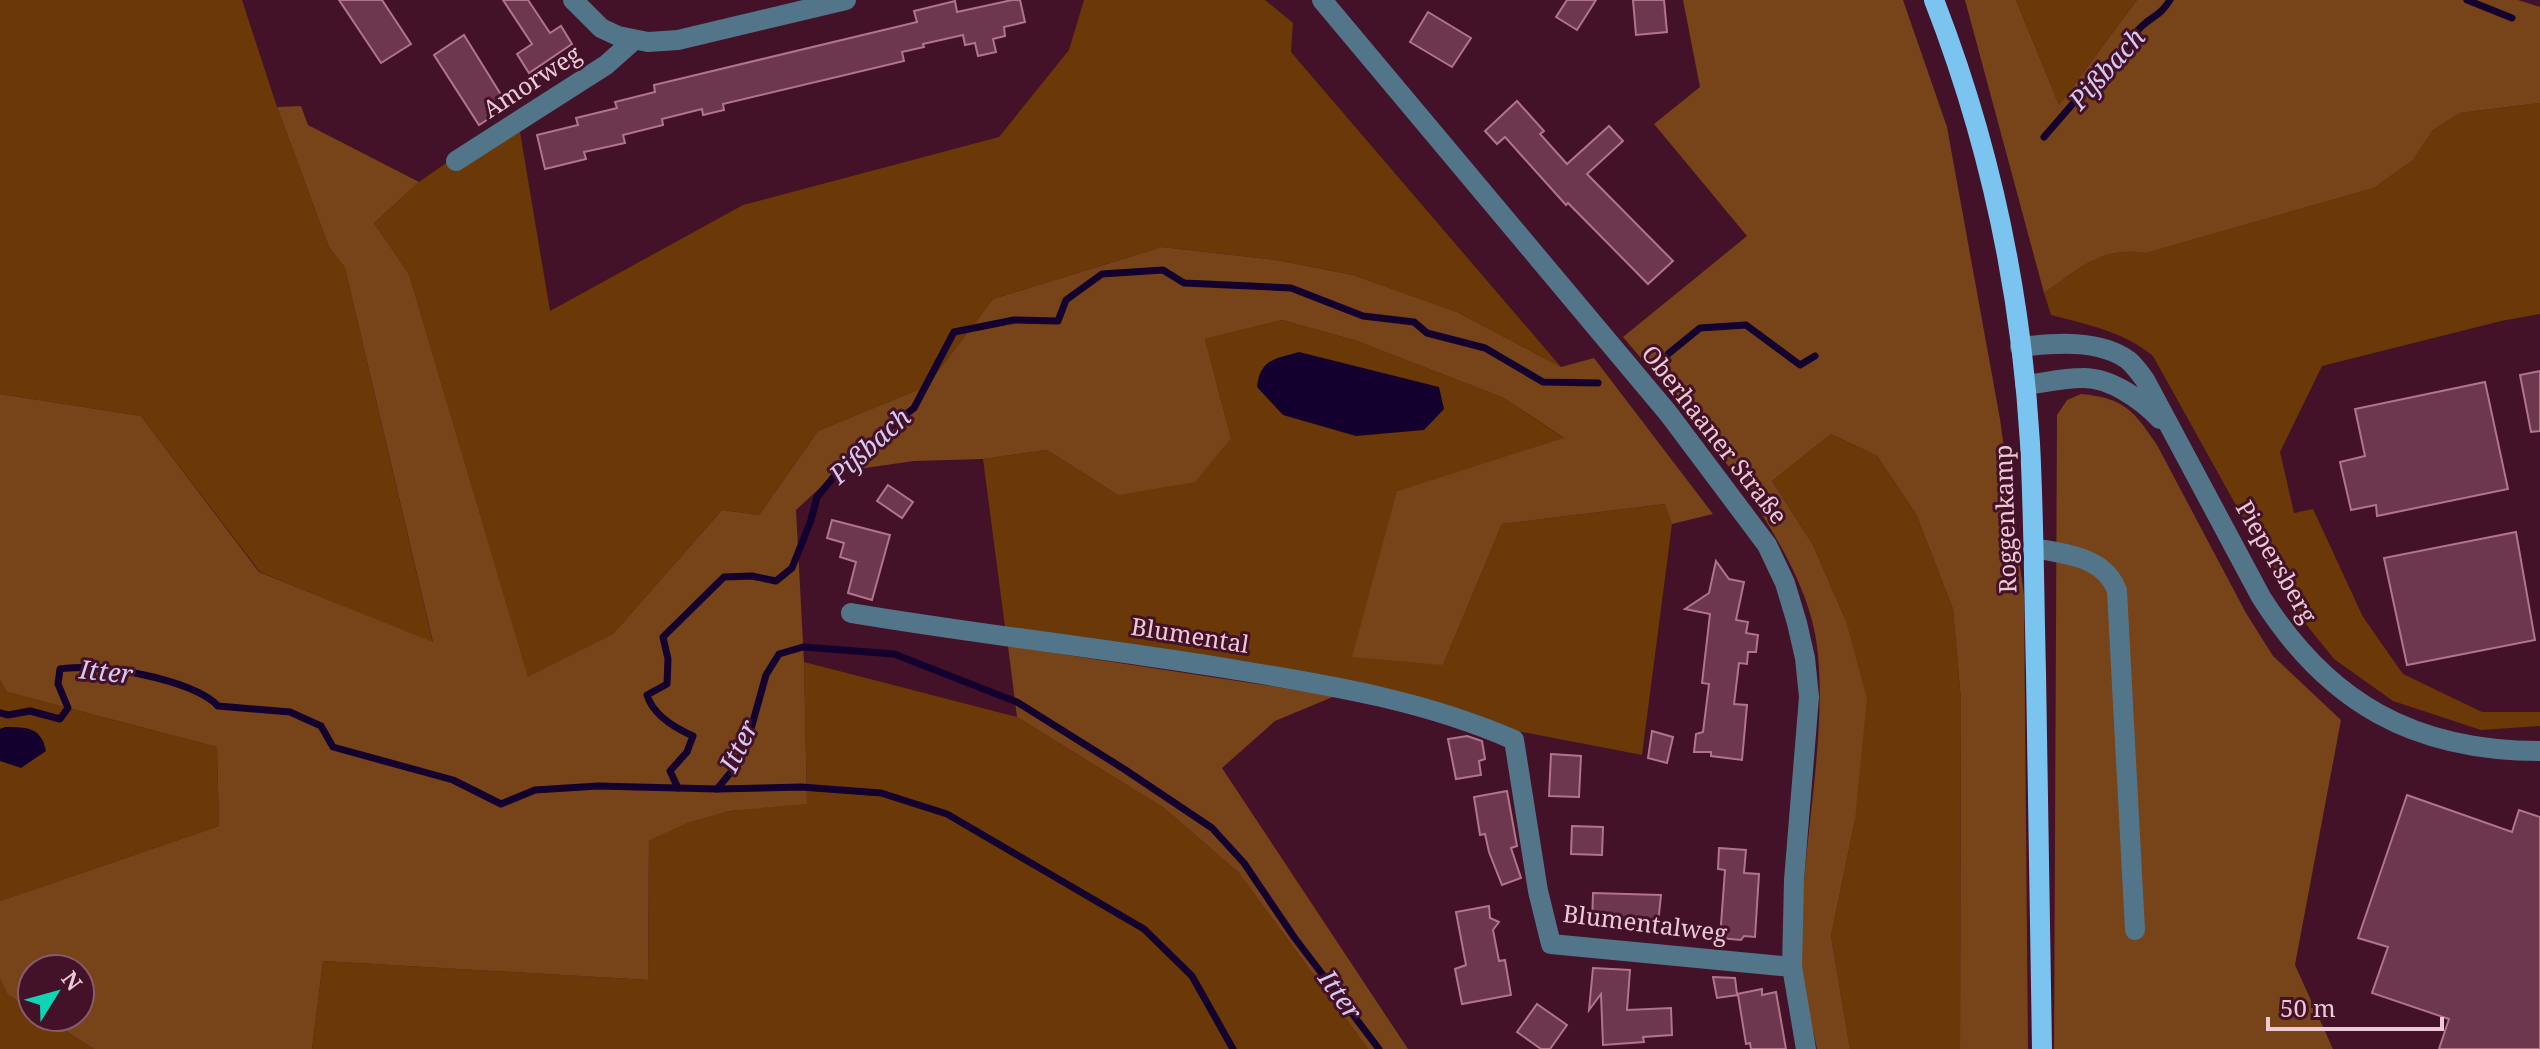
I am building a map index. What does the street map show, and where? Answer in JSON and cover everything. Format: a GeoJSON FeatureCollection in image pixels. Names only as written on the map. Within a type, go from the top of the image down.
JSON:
{"type":"FeatureCollection","features":[{"type":"Feature","properties":{"kind":"main road","name":"Roggenkamp"},"geometry":{"type":"LineString","coordinates":[[1934,0],[1970,104],[1993,190],[2009,266],[2025,385],[2033,548],[2042,1049]]}},
{"type":"Feature","properties":{"kind":"street","name":"Amorweg"},"geometry":{"type":"LineString","coordinates":[[573,0],[601,28],[633,41],[678,40],[846,0]]}},
{"type":"Feature","properties":{"kind":"street","name":"Oberhaaner Straße"},"geometry":{"type":"LineString","coordinates":[[1322,0],[1668,413],[1767,545],[1785,583],[1805,658],[1809,697],[1795,865],[1792,967],[1806,1049]]}},
{"type":"Feature","properties":{"kind":"street","name":"Amorweg"},"geometry":{"type":"LineString","coordinates":[[456,161],[606,65],[633,41]]}},
{"type":"Feature","properties":{"kind":"street","name":"Piepersberg"},"geometry":{"type":"LineString","coordinates":[[2020,347],[2068,345],[2108,350],[2129,361],[2145,380],[2261,597],[2303,656],[2352,698],[2386,719],[2424,734],[2469,746],[2540,751]]}},
{"type":"Feature","properties":{"kind":"street","name":"Piepersberg"},"geometry":{"type":"LineString","coordinates":[[2025,385],[2085,377],[2110,384],[2147,406],[2173,431]]}},
{"type":"Feature","properties":{"kind":"street"},"geometry":{"type":"LineString","coordinates":[[2033,548],[2093,562],[2106,572],[2117,591],[2135,930]]}},
{"type":"Feature","properties":{"kind":"street","name":"Blumental"},"geometry":{"type":"LineString","coordinates":[[851,613],[1157,656],[1373,695],[1450,714],[1514,740]]}},
{"type":"Feature","properties":{"kind":"street","name":"Blumentalweg"},"geometry":{"type":"LineString","coordinates":[[1514,740],[1538,891],[1551,944],[1792,967]]}},
{"type":"Feature","properties":{"kind":"shaded area"},"geometry":{"type":"Polygon","coordinates":[[[0,0],[242,0],[277,107],[329,247],[345,268],[433,643],[260,572],[141,416],[0,394],[0,0]]]}},
{"type":"Feature","properties":{"kind":"shaded area"},"geometry":{"type":"Polygon","coordinates":[[[1084,0],[1265,0],[1293,23],[1291,52],[1561,367],[1457,312],[1353,275],[1276,260],[1162,247],[993,299],[927,386],[818,431],[759,515],[722,510],[613,634],[528,678],[409,274],[374,223],[419,182],[512,117],[520,132],[550,311],[743,205],[999,137],[1069,50],[1084,0]]]}},
{"type":"Feature","properties":{"kind":"shaded area"},"geometry":{"type":"Polygon","coordinates":[[[1683,0],[1903,0],[1947,127],[2000,419],[2024,595],[2028,1049],[1960,1049],[1961,701],[1953,609],[1916,514],[1877,456],[1831,434],[1772,481],[1813,545],[1846,621],[1867,699],[1855,820],[1831,936],[1850,1049],[1817,1049],[1802,982],[1800,950],[1820,703],[1817,646],[1808,607],[1791,566],[1740,482],[1623,337],[1747,236],[1654,124],[1700,87],[1683,0]]]}},
{"type":"Feature","properties":{"kind":"shaded area"},"geometry":{"type":"Polygon","coordinates":[[[1965,0],[2016,0],[2059,105],[2137,0],[2518,0],[2540,7],[2540,103],[2460,113],[2433,130],[2413,160],[2374,188],[2146,253],[2103,256],[2044,293],[1965,0]]]}},
{"type":"Feature","properties":{"kind":"shaded area"},"geometry":{"type":"Polygon","coordinates":[[[2016,0],[2137,0],[2059,105],[2016,0]]]}},
{"type":"Feature","properties":{"kind":"shaded area"},"geometry":{"type":"Polygon","coordinates":[[[2540,103],[2540,314],[2322,366],[2280,452],[2294,513],[2313,509],[2363,617],[2403,674],[2482,712],[2540,712],[2540,726],[2481,730],[2393,701],[2334,659],[2293,608],[2153,356],[2130,340],[2051,315],[2044,293],[2103,256],[2146,253],[2374,188],[2413,160],[2433,130],[2460,113],[2540,103]]]}},
{"type":"Feature","properties":{"kind":"shaded area"},"geometry":{"type":"Polygon","coordinates":[[[301,106],[308,125],[419,182],[374,223],[409,274],[528,677],[613,634],[722,510],[759,515],[818,431],[927,386],[993,299],[1162,247],[1276,260],[1353,275],[1457,312],[1561,367],[1594,358],[1713,514],[1672,524],[1665,504],[1502,524],[1443,665],[1352,657],[1397,491],[1564,438],[1504,398],[1357,341],[1282,320],[1205,339],[1231,438],[1195,482],[1118,495],[1047,450],[983,459],[914,461],[837,472],[796,510],[807,804],[730,811],[687,823],[649,841],[648,980],[323,961],[312,1049],[94,1049],[69,1033],[96,1033],[96,953],[16,953],[16,1000],[7,994],[0,979],[0,901],[219,826],[217,747],[7,692],[0,680],[0,394],[141,416],[259,572],[433,642],[345,268],[329,247],[277,107],[301,106]]]}},
{"type":"Feature","properties":{"kind":"shaded area"},"geometry":{"type":"Polygon","coordinates":[[[1282,320],[1357,341],[1504,398],[1565,439],[1397,491],[1443,665],[1502,524],[1666,504],[1672,524],[1642,755],[1507,729],[1473,713],[1326,677],[1005,627],[983,459],[1047,450],[1118,495],[1231,438],[1205,339],[1282,320]]]}},
{"type":"Feature","properties":{"kind":"shaded area"},"geometry":{"type":"Polygon","coordinates":[[[1299,352],[1439,387],[1444,409],[1424,430],[1356,436],[1283,415],[1257,387],[1259,378],[1265,365],[1299,352]]]}},
{"type":"Feature","properties":{"kind":"shaded area"},"geometry":{"type":"Polygon","coordinates":[[[2081,394],[2118,403],[2142,423],[2157,445],[2246,613],[2273,656],[2341,720],[2295,965],[2333,1049],[2054,1049],[2057,415],[2067,400],[2081,394]]]}},
{"type":"Feature","properties":{"kind":"shaded area"},"geometry":{"type":"Polygon","coordinates":[[[1831,434],[1877,456],[1916,514],[1953,609],[1961,701],[1960,1049],[1850,1049],[1831,936],[1855,820],[1846,621],[1813,545],[1772,481],[1831,434]]]}},
{"type":"Feature","properties":{"kind":"shaded area"},"geometry":{"type":"Polygon","coordinates":[[[1008,646],[1335,696],[1275,721],[1222,768],[1408,1049],[1368,1049],[1238,872],[1164,808],[1017,717],[1008,646]]]}},
{"type":"Feature","properties":{"kind":"shaded area"},"geometry":{"type":"Polygon","coordinates":[[[804,662],[1017,717],[1164,808],[1238,872],[1368,1049],[312,1049],[323,961],[648,980],[649,841],[686,823],[730,811],[807,803],[804,662]]]}},
{"type":"Feature","properties":{"kind":"shaded area"},"geometry":{"type":"Polygon","coordinates":[[[0,680],[7,692],[217,747],[219,826],[0,901],[0,680]]]}},
{"type":"Feature","properties":{"kind":"shaded area"},"geometry":{"type":"Polygon","coordinates":[[[0,729],[32,730],[41,737],[46,751],[21,768],[0,761],[0,729]]]}},
{"type":"Feature","properties":{"kind":"shaded area"},"geometry":{"type":"Polygon","coordinates":[[[0,979],[7,994],[16,1000],[16,1033],[69,1033],[94,1049],[0,1049],[0,979]]]}},
{"type":"Feature","properties":{"kind":"building"},"geometry":{"type":"Polygon","coordinates":[[[339,0],[382,0],[411,44],[381,63],[339,0]]]}},
{"type":"Feature","properties":{"kind":"building"},"geometry":{"type":"Polygon","coordinates":[[[503,0],[528,0],[550,33],[561,26],[572,44],[529,73],[517,54],[532,44],[503,0]]]}},
{"type":"Feature","properties":{"kind":"building"},"geometry":{"type":"Polygon","coordinates":[[[1020,0],[1025,22],[1004,27],[1005,36],[993,39],[996,52],[978,56],[975,43],[965,45],[963,35],[923,44],[924,47],[902,52],[904,61],[723,104],[724,110],[703,115],[702,109],[662,119],[663,125],[623,135],[625,143],[584,152],[586,159],[545,169],[537,135],[578,125],[576,118],[617,108],[615,102],[655,92],[654,85],[917,22],[914,11],[955,1],[957,12],[1020,0]]]}},
{"type":"Feature","properties":{"kind":"building"},"geometry":{"type":"Polygon","coordinates":[[[1567,0],[1596,0],[1577,30],[1556,17],[1567,0]]]}},
{"type":"Feature","properties":{"kind":"building"},"geometry":{"type":"Polygon","coordinates":[[[1633,0],[1664,0],[1667,32],[1636,35],[1633,0]]]}},
{"type":"Feature","properties":{"kind":"building"},"geometry":{"type":"Polygon","coordinates":[[[1428,12],[1471,38],[1452,67],[1410,42],[1428,12]]]}},
{"type":"Feature","properties":{"kind":"building"},"geometry":{"type":"Polygon","coordinates":[[[464,35],[508,106],[479,125],[434,55],[464,35]]]}},
{"type":"Feature","properties":{"kind":"building"},"geometry":{"type":"Polygon","coordinates":[[[1517,101],[1544,131],[1540,134],[1567,164],[1609,126],[1623,141],[1587,174],[1673,261],[1648,284],[1568,203],[1566,205],[1505,137],[1497,144],[1485,131],[1517,101]]]}},
{"type":"Feature","properties":{"kind":"building"},"geometry":{"type":"Polygon","coordinates":[[[2540,371],[2540,431],[2531,432],[2520,375],[2540,371]]]}},
{"type":"Feature","properties":{"kind":"building"},"geometry":{"type":"Polygon","coordinates":[[[2485,382],[2508,489],[2377,516],[2376,505],[2351,510],[2340,462],[2365,456],[2355,409],[2485,382]]]}},
{"type":"Feature","properties":{"kind":"building"},"geometry":{"type":"Polygon","coordinates":[[[888,485],[913,502],[902,518],[877,501],[888,485]]]}},
{"type":"Feature","properties":{"kind":"building"},"geometry":{"type":"Polygon","coordinates":[[[832,520],[890,535],[872,600],[848,593],[856,562],[840,557],[844,543],[827,538],[832,520]]]}},
{"type":"Feature","properties":{"kind":"building"},"geometry":{"type":"Polygon","coordinates":[[[2516,532],[2535,640],[2407,665],[2384,558],[2516,532]]]}},
{"type":"Feature","properties":{"kind":"building"},"geometry":{"type":"Polygon","coordinates":[[[1716,561],[1729,579],[1744,582],[1736,620],[1748,622],[1746,633],[1758,635],[1756,652],[1748,652],[1747,664],[1739,663],[1734,704],[1747,705],[1742,760],[1711,756],[1711,752],[1694,752],[1696,734],[1703,732],[1709,684],[1702,683],[1710,614],[1685,609],[1709,593],[1716,561]]]}},
{"type":"Feature","properties":{"kind":"building"},"geometry":{"type":"Polygon","coordinates":[[[1652,731],[1673,737],[1667,763],[1648,758],[1652,731]]]}},
{"type":"Feature","properties":{"kind":"building"},"geometry":{"type":"Polygon","coordinates":[[[1467,736],[1482,741],[1485,759],[1479,761],[1481,775],[1456,779],[1448,739],[1467,736]]]}},
{"type":"Feature","properties":{"kind":"building"},"geometry":{"type":"Polygon","coordinates":[[[1551,754],[1581,756],[1579,797],[1549,796],[1551,754]]]}},
{"type":"Feature","properties":{"kind":"building"},"geometry":{"type":"Polygon","coordinates":[[[1507,791],[1517,846],[1511,848],[1521,878],[1502,885],[1485,834],[1480,835],[1474,797],[1507,791]]]}},
{"type":"Feature","properties":{"kind":"building"},"geometry":{"type":"Polygon","coordinates":[[[2407,795],[2512,832],[2519,810],[2540,817],[2540,1049],[2439,1049],[2449,1019],[2372,993],[2388,947],[2358,938],[2407,795]]]}},
{"type":"Feature","properties":{"kind":"building"},"geometry":{"type":"Polygon","coordinates":[[[1572,826],[1603,827],[1602,855],[1571,854],[1572,826]]]}},
{"type":"Feature","properties":{"kind":"building"},"geometry":{"type":"Polygon","coordinates":[[[1719,848],[1746,850],[1744,873],[1759,874],[1755,937],[1744,936],[1741,940],[1720,938],[1725,870],[1718,869],[1719,848]]]}},
{"type":"Feature","properties":{"kind":"building"},"geometry":{"type":"Polygon","coordinates":[[[1593,893],[1661,895],[1658,924],[1592,923],[1593,893]]]}},
{"type":"Feature","properties":{"kind":"building"},"geometry":{"type":"Polygon","coordinates":[[[1489,906],[1490,918],[1499,922],[1493,930],[1499,961],[1505,960],[1511,995],[1462,1004],[1455,969],[1466,965],[1456,912],[1489,906]]]}},
{"type":"Feature","properties":{"kind":"building"},"geometry":{"type":"Polygon","coordinates":[[[1593,968],[1630,970],[1627,1010],[1671,1008],[1672,1035],[1643,1037],[1644,1042],[1603,1045],[1601,994],[1589,1010],[1593,968]]]}},
{"type":"Feature","properties":{"kind":"building"},"geometry":{"type":"Polygon","coordinates":[[[1713,977],[1735,978],[1737,994],[1762,989],[1762,995],[1776,992],[1786,1049],[1751,1049],[1750,1043],[1746,1044],[1738,995],[1717,998],[1713,977]]]}},
{"type":"Feature","properties":{"kind":"building"},"geometry":{"type":"Polygon","coordinates":[[[1537,1004],[1567,1025],[1550,1049],[1541,1049],[1517,1032],[1537,1004]]]}},
{"type":"Feature","properties":{"kind":"waterway","name":"Pißbach"},"geometry":{"type":"LineString","coordinates":[[2044,137],[2108,63],[2125,50],[2137,31],[2170,0]]}},
{"type":"Feature","properties":{"kind":"waterway","name":"Pißbach"},"geometry":{"type":"LineString","coordinates":[[2467,0],[2512,18]]}},
{"type":"Feature","properties":{"kind":"waterway","name":"Pißbach"},"geometry":{"type":"LineString","coordinates":[[678,788],[670,771],[687,752],[693,736],[659,715],[647,695],[667,684],[668,659],[663,637],[724,577],[752,576],[776,581],[792,568],[817,497],[846,462],[914,408],[954,332],[1014,320],[1058,321],[1066,300],[1102,274],[1163,270],[1184,283],[1291,288],[1363,316],[1414,322],[1427,333],[1485,348],[1543,382],[1598,383]]}},
{"type":"Feature","properties":{"kind":"waterway","name":"Pißbach"},"geometry":{"type":"LineString","coordinates":[[1668,354],[1700,328],[1746,325],[1800,365],[1815,356]]}},
{"type":"Feature","properties":{"kind":"waterway","name":"Itter"},"geometry":{"type":"LineString","coordinates":[[0,713],[8,715],[30,711],[60,719],[68,708],[58,684],[60,669],[96,668],[143,675],[188,688],[206,696],[218,706],[290,712],[321,726],[333,747],[453,780],[501,804],[535,790],[598,786],[717,789],[736,766],[747,743],[766,675],[779,654],[803,647],[894,654],[1017,702],[1212,828],[1244,863],[1294,937],[1379,1049]]}},
{"type":"Feature","properties":{"kind":"waterway"},"geometry":{"type":"LineString","coordinates":[[717,789],[801,787],[881,793],[947,814],[1144,929],[1192,976],[1233,1049]]}}]}
